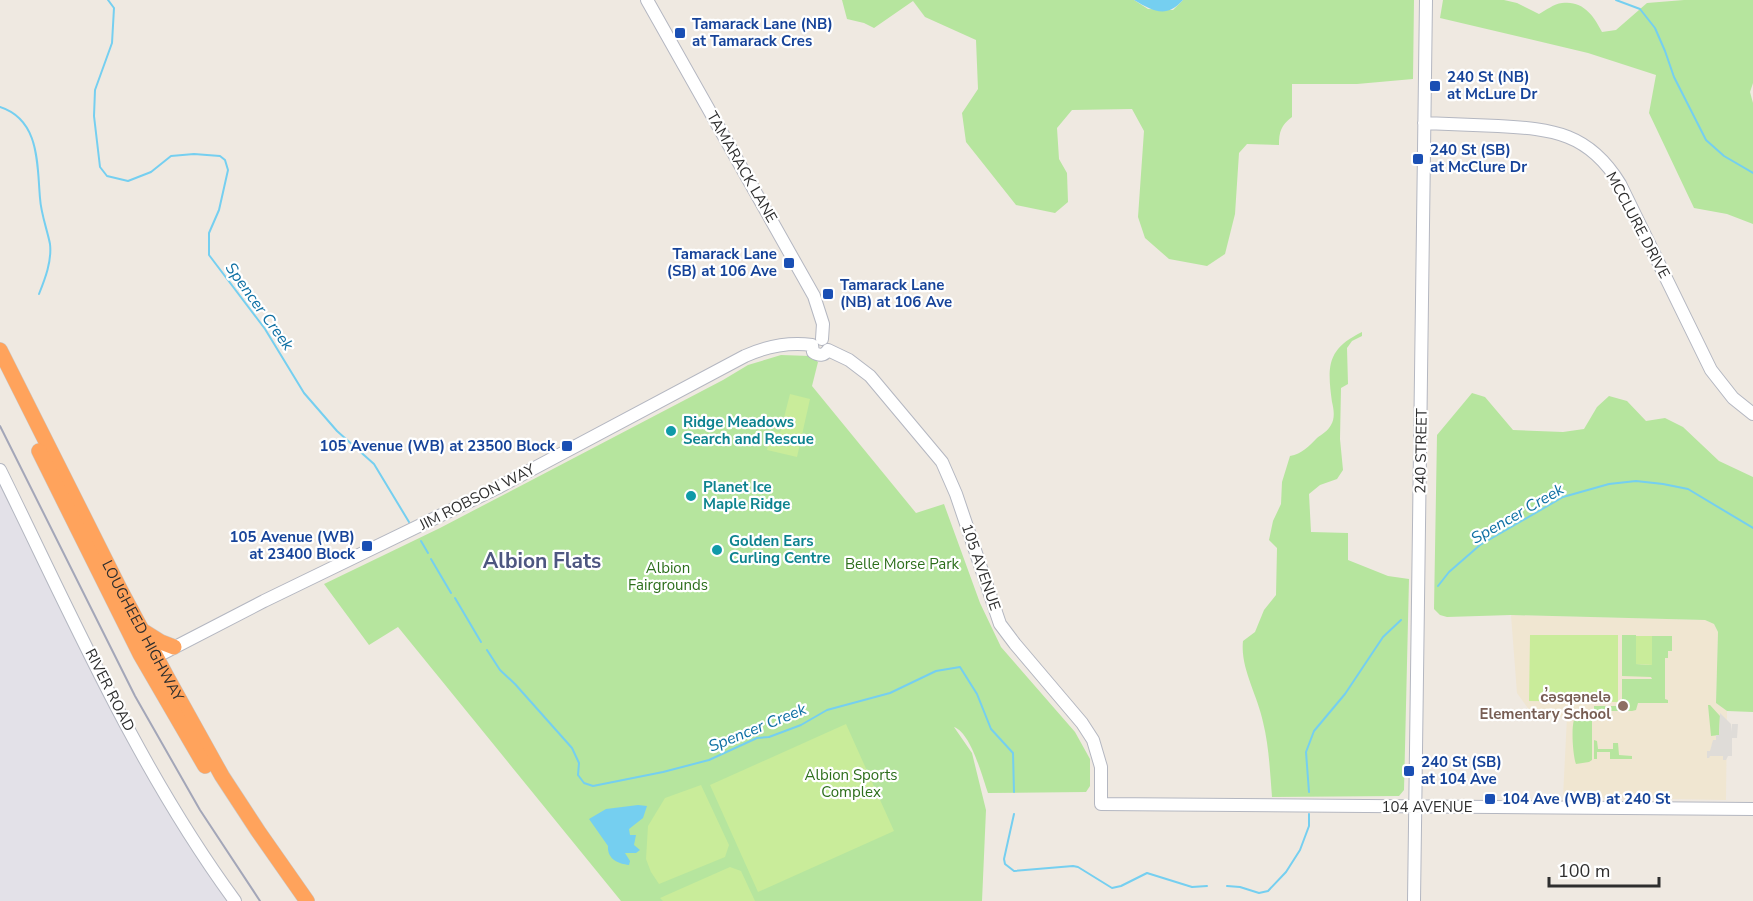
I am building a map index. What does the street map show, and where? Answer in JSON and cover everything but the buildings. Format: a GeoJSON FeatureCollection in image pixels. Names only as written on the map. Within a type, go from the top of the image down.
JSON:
{"type":"FeatureCollection","features":[{"type":"Feature","properties":{"kind":"highway","name":"LOUGHEED HIGHWAY"},"geometry":{"type":"LineString","coordinates":[[0,350],[142,628],[150,660],[222,776],[307,901]]}},
{"type":"Feature","properties":{"kind":"highway","name":"LOUGHEED HIGHWAY"},"geometry":{"type":"LineString","coordinates":[[0,371],[150,660],[232,809],[295,901]]}},
{"type":"Feature","properties":{"kind":"highway"},"geometry":{"type":"LineString","coordinates":[[142,628],[153,638],[174,647]]}},
{"type":"Feature","properties":{"kind":"street","name":"TAMARACK LANE"},"geometry":{"type":"LineString","coordinates":[[647,0],[814,296],[822,321],[821,345]]}},
{"type":"Feature","properties":{"kind":"street","name":"240 STREET"},"geometry":{"type":"LineString","coordinates":[[1414,901],[1426,0]]}},
{"type":"Feature","properties":{"kind":"street","name":"MCCLURE DRIVE"},"geometry":{"type":"LineString","coordinates":[[1424,123],[1544,129],[1572,139],[1596,155],[1620,184],[1711,370],[1733,398],[1753,414]]}},
{"type":"Feature","properties":{"kind":"street","name":"JIM ROBSON WAY"},"geometry":{"type":"LineString","coordinates":[[150,660],[264,601],[497,489],[750,354],[777,345],[821,345]]}},
{"type":"Feature","properties":{"kind":"street","name":"105 AVENUE"},"geometry":{"type":"LineString","coordinates":[[821,345],[849,360],[870,376],[942,462],[956,494],[1000,624],[1082,723],[1093,740],[1101,767],[1101,804]]}},
{"type":"Feature","properties":{"kind":"street","name":"RIVER ROAD"},"geometry":{"type":"LineString","coordinates":[[0,470],[125,723],[177,814],[235,901]]}},
{"type":"Feature","properties":{"kind":"street","name":"104 AVENUE"},"geometry":{"type":"LineString","coordinates":[[1101,804],[1753,809]]}},
{"type":"Feature","properties":{"kind":"shaded area"},"geometry":{"type":"Polygon","coordinates":[[[0,471],[125,723],[235,901],[0,901],[0,471]]]}},
{"type":"Feature","properties":{"kind":"shaded area","name":"c̓əsqənelə Elementary School"},"geometry":{"type":"Polygon","coordinates":[[[1511,615],[1705,620],[1714,624],[1718,632],[1716,703],[1727,711],[1726,800],[1563,797],[1567,717],[1533,715],[1517,693],[1511,615]]]}},
{"type":"Feature","properties":{"kind":"shaded area"},"geometry":{"type":"Polygon","coordinates":[[[1720,713],[1731,724],[1731,732],[1732,724],[1738,724],[1737,738],[1732,738],[1732,756],[1728,756],[1726,760],[1723,760],[1723,756],[1707,758],[1707,751],[1710,751],[1716,735],[1719,735],[1720,713]]]}},
{"type":"Feature","properties":{"kind":"green space"},"geometry":{"type":"Polygon","coordinates":[[[842,0],[1134,0],[1148,9],[1173,10],[1183,0],[1414,0],[1413,79],[1357,84],[1292,84],[1292,117],[1281,129],[1279,145],[1247,144],[1239,153],[1235,214],[1225,254],[1207,266],[1169,259],[1145,238],[1138,217],[1144,131],[1132,109],[1072,110],[1057,128],[1059,159],[1067,173],[1068,202],[1055,213],[1016,205],[966,142],[962,113],[978,89],[976,40],[925,17],[913,1],[874,28],[847,19],[842,0]]]}},
{"type":"Feature","properties":{"kind":"green space"},"geometry":{"type":"Polygon","coordinates":[[[1443,0],[1504,0],[1517,3],[1539,14],[1559,4],[1576,4],[1587,10],[1602,32],[1616,30],[1647,3],[1684,0],[1753,0],[1753,83],[1750,92],[1753,103],[1753,224],[1727,214],[1694,208],[1649,113],[1656,75],[1588,53],[1440,18],[1443,0]]]}},
{"type":"Feature","properties":{"kind":"green space"},"geometry":{"type":"Polygon","coordinates":[[[1362,332],[1362,336],[1352,341],[1347,348],[1348,384],[1341,388],[1340,439],[1343,470],[1337,479],[1320,485],[1309,494],[1311,532],[1348,533],[1348,560],[1388,576],[1409,579],[1404,790],[1399,796],[1272,797],[1265,731],[1244,661],[1243,641],[1255,632],[1264,610],[1276,595],[1277,548],[1269,540],[1273,521],[1281,504],[1282,482],[1290,456],[1305,449],[1331,425],[1334,414],[1330,389],[1332,360],[1342,345],[1362,332]]]}},
{"type":"Feature","properties":{"kind":"green space"},"geometry":{"type":"Polygon","coordinates":[[[781,355],[810,356],[818,362],[812,386],[916,513],[944,504],[980,603],[1001,647],[1075,732],[1090,759],[1090,786],[1086,792],[988,793],[971,746],[966,737],[954,727],[972,753],[986,810],[982,901],[621,901],[398,627],[369,645],[324,584],[440,528],[748,365],[781,355]]]}},
{"type":"Feature","properties":{"kind":"green space"},"geometry":{"type":"Polygon","coordinates":[[[1472,393],[1485,397],[1513,430],[1563,432],[1584,429],[1597,407],[1609,396],[1627,401],[1646,421],[1665,418],[1683,427],[1719,461],[1753,477],[1753,712],[1727,711],[1716,703],[1718,632],[1714,624],[1705,620],[1511,615],[1447,617],[1440,615],[1434,609],[1437,435],[1472,393]]]}},
{"type":"Feature","properties":{"kind":"green space"},"geometry":{"type":"Polygon","coordinates":[[[790,394],[810,399],[797,457],[767,450],[771,431],[780,433],[790,394]]]}},
{"type":"Feature","properties":{"kind":"green space"},"geometry":{"type":"Polygon","coordinates":[[[1530,635],[1618,635],[1618,702],[1529,701],[1530,635]]]}},
{"type":"Feature","properties":{"kind":"green space"},"geometry":{"type":"Polygon","coordinates":[[[1622,635],[1636,635],[1636,664],[1651,665],[1652,636],[1672,636],[1672,651],[1668,651],[1668,658],[1665,658],[1665,699],[1668,703],[1638,703],[1636,710],[1632,711],[1594,711],[1594,706],[1622,706],[1622,679],[1652,679],[1651,677],[1622,676],[1622,635]]]}},
{"type":"Feature","properties":{"kind":"green space"},"geometry":{"type":"Polygon","coordinates":[[[1636,636],[1652,636],[1652,665],[1636,664],[1636,636]]]}},
{"type":"Feature","properties":{"kind":"green space"},"geometry":{"type":"Polygon","coordinates":[[[1708,705],[1720,716],[1719,735],[1711,736],[1708,705]]]}},
{"type":"Feature","properties":{"kind":"green space"},"geometry":{"type":"Polygon","coordinates":[[[1582,715],[1592,715],[1592,760],[1576,764],[1573,724],[1575,719],[1582,715]]]}},
{"type":"Feature","properties":{"kind":"green space","name":"Albion Sports Complex"},"geometry":{"type":"Polygon","coordinates":[[[846,724],[894,831],[758,892],[710,785],[846,724]]]}},
{"type":"Feature","properties":{"kind":"green space"},"geometry":{"type":"Polygon","coordinates":[[[1594,740],[1597,741],[1598,749],[1613,749],[1613,743],[1618,743],[1619,755],[1632,756],[1632,759],[1610,759],[1610,752],[1597,752],[1597,759],[1594,759],[1594,740]]]}},
{"type":"Feature","properties":{"kind":"green space"},"geometry":{"type":"Polygon","coordinates":[[[701,785],[729,845],[725,857],[659,884],[646,859],[648,826],[665,798],[701,785]]]}},
{"type":"Feature","properties":{"kind":"green space"},"geometry":{"type":"Polygon","coordinates":[[[730,867],[741,871],[755,901],[663,901],[660,898],[730,867]]]}},
{"type":"Feature","properties":{"kind":"water"},"geometry":{"type":"Polygon","coordinates":[[[1134,0],[1183,0],[1171,10],[1159,11],[1134,0]]]}},
{"type":"Feature","properties":{"kind":"water"},"geometry":{"type":"Polygon","coordinates":[[[647,806],[643,818],[629,829],[630,835],[636,835],[634,845],[640,850],[636,853],[625,853],[630,861],[629,865],[611,857],[608,846],[589,819],[606,809],[647,806]]]}},
{"type":"Feature","properties":{"kind":"waterway","name":"Spencer Creek"},"geometry":{"type":"LineString","coordinates":[[108,0],[114,8],[112,43],[95,90],[94,116],[100,167],[107,176],[128,181],[151,172],[171,156],[194,154],[220,156],[225,160],[228,170],[219,210],[209,233],[209,255],[265,329],[304,393],[337,431],[374,464],[409,522]]}},
{"type":"Feature","properties":{"kind":"waterway"},"geometry":{"type":"LineString","coordinates":[[1616,0],[1640,9],[1655,28],[1674,77],[1706,140],[1724,156],[1753,173]]}},
{"type":"Feature","properties":{"kind":"waterway"},"geometry":{"type":"LineString","coordinates":[[0,107],[13,113],[23,122],[34,145],[37,158],[41,204],[50,244],[48,270],[39,294]]}},
{"type":"Feature","properties":{"kind":"waterway","name":"Spencer Creek"},"geometry":{"type":"LineString","coordinates":[[1438,586],[1449,572],[1480,545],[1563,497],[1609,484],[1636,481],[1688,489],[1753,528]]}},
{"type":"Feature","properties":{"kind":"waterway","name":"Spencer Creek"},"geometry":{"type":"LineString","coordinates":[[421,541],[428,553]]}},
{"type":"Feature","properties":{"kind":"waterway","name":"Spencer Creek"},"geometry":{"type":"LineString","coordinates":[[431,559],[451,593]]}},
{"type":"Feature","properties":{"kind":"waterway","name":"Spencer Creek"},"geometry":{"type":"LineString","coordinates":[[455,598],[481,642]]}},
{"type":"Feature","properties":{"kind":"waterway","name":"Spencer Creek"},"geometry":{"type":"LineString","coordinates":[[1309,792],[1306,752],[1314,731],[1345,694],[1383,637],[1401,620]]}},
{"type":"Feature","properties":{"kind":"waterway","name":"Spencer Creek"},"geometry":{"type":"LineString","coordinates":[[487,650],[500,670],[572,748],[579,763],[578,775],[584,783],[593,786],[709,760],[757,738],[769,737],[801,725],[827,710],[890,693],[936,671],[960,667],[977,694],[991,729],[1013,753],[1014,792]]}},
{"type":"Feature","properties":{"kind":"waterway","name":"Spencer Creek"},"geometry":{"type":"LineString","coordinates":[[1014,814],[1004,859],[1005,864],[1014,871],[1073,866],[1112,888],[1147,873],[1192,887],[1207,886]]}},
{"type":"Feature","properties":{"kind":"waterway","name":"Spencer Creek"},"geometry":{"type":"LineString","coordinates":[[1227,886],[1240,887],[1259,893],[1268,891],[1286,872],[1300,850],[1309,826],[1309,814]]}},
{"type":"Feature","properties":{"kind":"railway"},"geometry":{"type":"LineString","coordinates":[[0,426],[135,696],[200,810],[260,901]]}},
{"type":"Feature","properties":{"kind":"place","name":"Tamarack Lane (NB) at Tamarack Cres"},"geometry":{"type":"Point","coordinates":[680,33]}},
{"type":"Feature","properties":{"kind":"place","name":"240 St (NB) at McLure Dr"},"geometry":{"type":"Point","coordinates":[1435,86]}},
{"type":"Feature","properties":{"kind":"place","name":"240 St (SB) at McClure Dr"},"geometry":{"type":"Point","coordinates":[1418,159]}},
{"type":"Feature","properties":{"kind":"place","name":"Tamarack Lane (SB) at 106 Ave"},"geometry":{"type":"Point","coordinates":[789,263]}},
{"type":"Feature","properties":{"kind":"place","name":"Tamarack Lane (NB) at 106 Ave"},"geometry":{"type":"Point","coordinates":[828,294]}},
{"type":"Feature","properties":{"kind":"place","name":"Ridge Meadows Search and Rescue"},"geometry":{"type":"Point","coordinates":[671,431]}},
{"type":"Feature","properties":{"kind":"place","name":"105 Avenue (WB) at 23500 Block"},"geometry":{"type":"Point","coordinates":[567,446]}},
{"type":"Feature","properties":{"kind":"place","name":"Planet Ice Maple Ridge"},"geometry":{"type":"Point","coordinates":[691,496]}},
{"type":"Feature","properties":{"kind":"place","name":"105 Avenue (WB) at 23400 Block"},"geometry":{"type":"Point","coordinates":[367,546]}},
{"type":"Feature","properties":{"kind":"place","name":"Golden Ears Curling Centre"},"geometry":{"type":"Point","coordinates":[717,550]}},
{"type":"Feature","properties":{"kind":"place","name":"c̓əsqənelə Elementary School"},"geometry":{"type":"Point","coordinates":[1623,706]}},
{"type":"Feature","properties":{"kind":"place","name":"240 St (SB) at 104 Ave"},"geometry":{"type":"Point","coordinates":[1409,771]}},
{"type":"Feature","properties":{"kind":"place","name":"104 Ave (WB) at 240 St"},"geometry":{"type":"Point","coordinates":[1490,799]}},
{"type":"Feature","properties":{"kind":"district","name":"Albion Flats"},"geometry":{"type":"Point","coordinates":[542,561]}},
{"type":"Feature","properties":{"kind":"park label","name":"Belle Morse Park"},"geometry":{"type":"Point","coordinates":[902,564]}},
{"type":"Feature","properties":{"kind":"park label","name":"Albion Fairgrounds"},"geometry":{"type":"Point","coordinates":[668,576]}}]}
